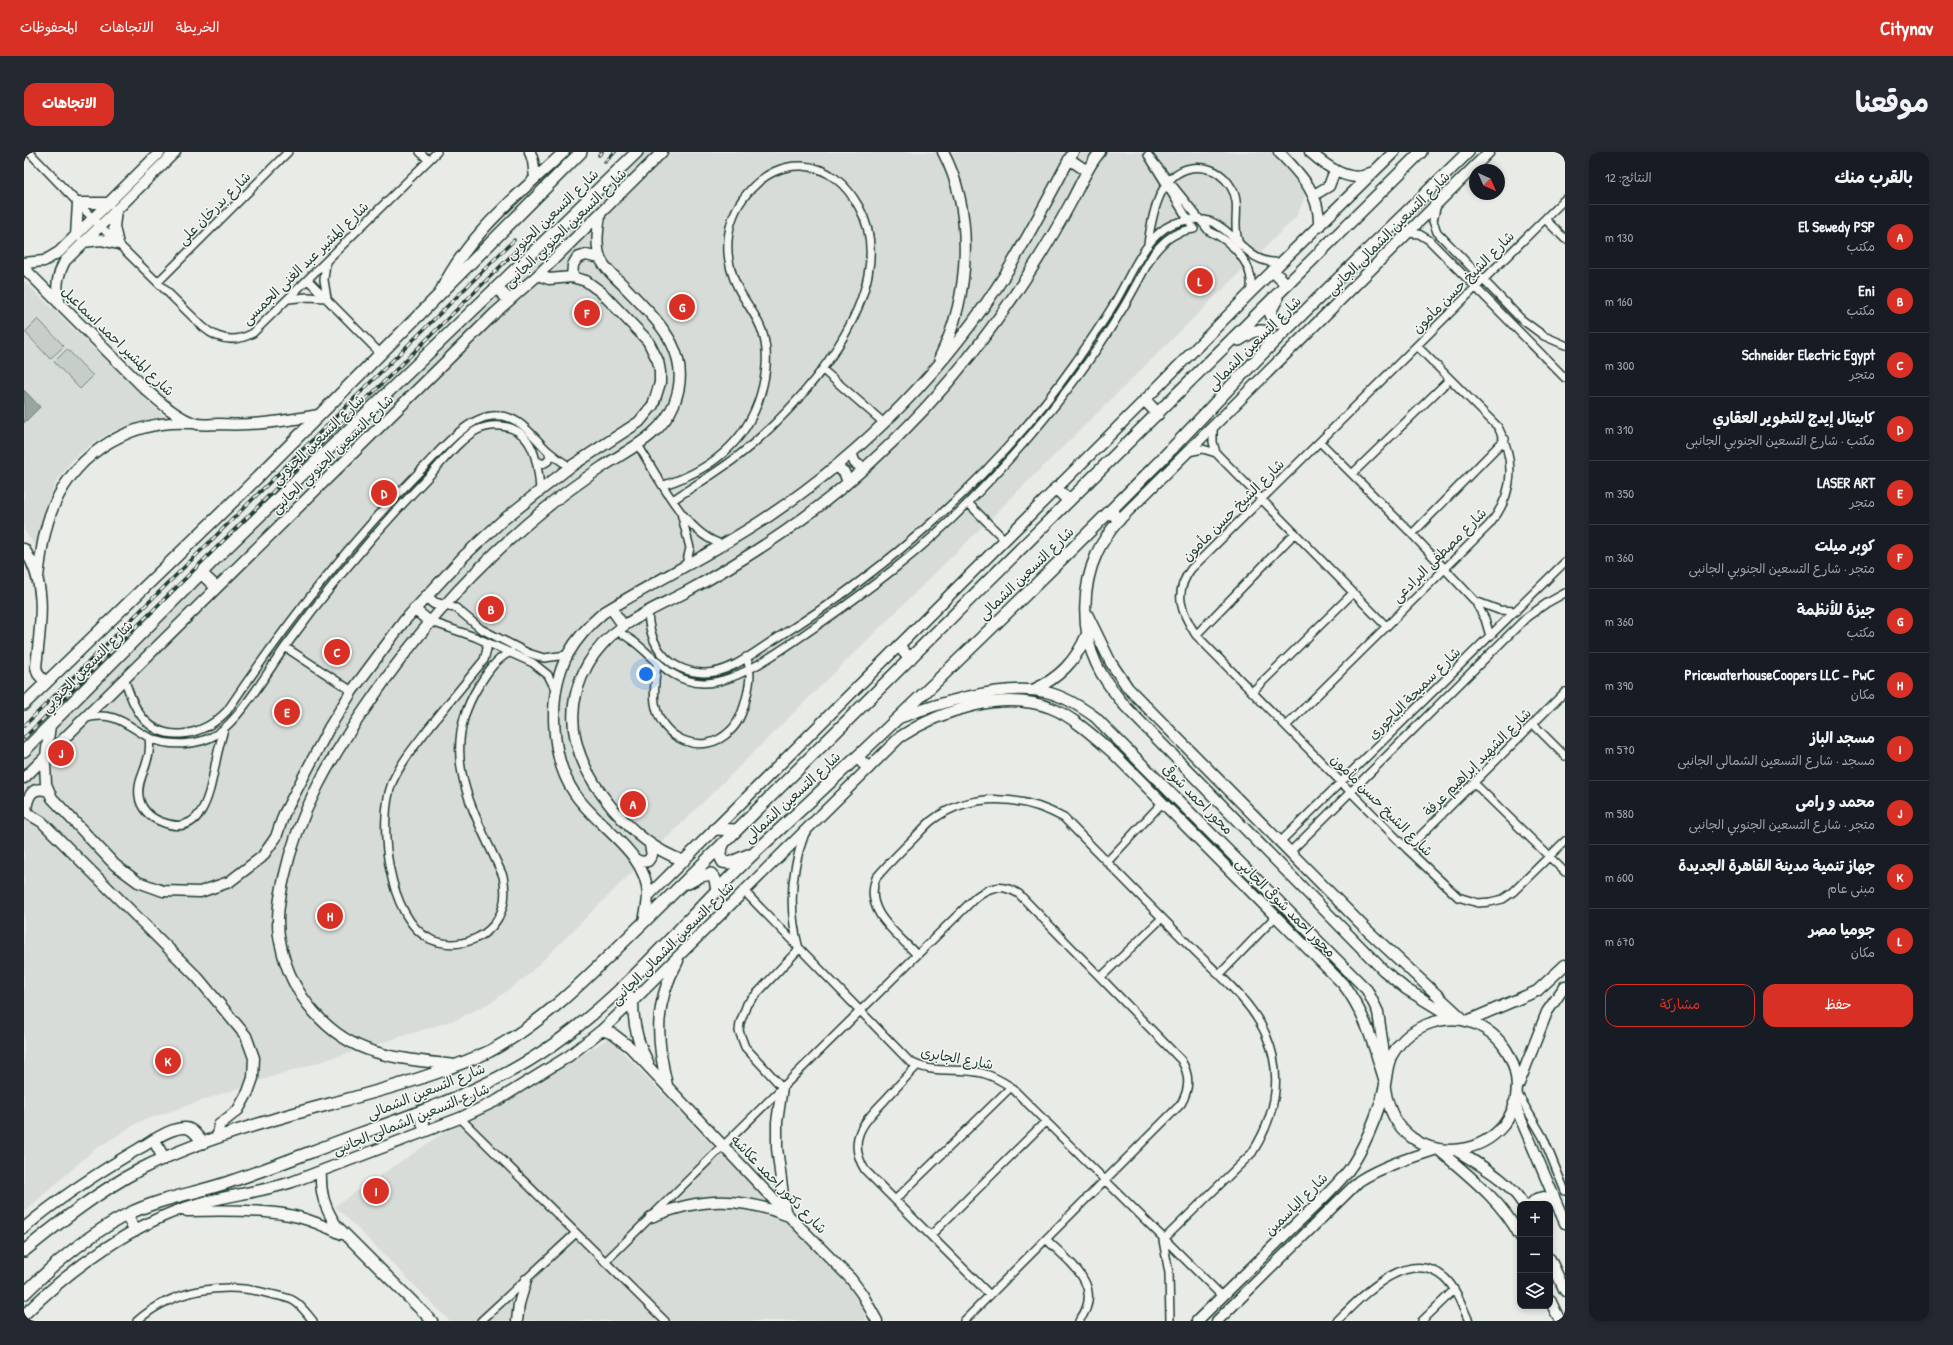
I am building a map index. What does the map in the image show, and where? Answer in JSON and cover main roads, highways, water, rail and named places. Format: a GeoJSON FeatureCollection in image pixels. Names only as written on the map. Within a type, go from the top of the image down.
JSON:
{"type":"FeatureCollection","features":[{"type":"Feature","properties":{"kind":"main road","name":"شارع التسعين الجنوبي"},"geometry":{"type":"LineString","coordinates":[[24,704],[184,550],[580,152]]}},
{"type":"Feature","properties":{"kind":"main road","name":"شارع التسعين الجنوبي"},"geometry":{"type":"LineString","coordinates":[[24,751],[201,573],[637,152]]}},
{"type":"Feature","properties":{"kind":"main road","name":"شارع التسعين الشمالى"},"geometry":{"type":"LineString","coordinates":[[24,1251],[56,1224],[94,1197],[141,1169],[218,1137],[272,1120],[391,1088],[455,1066],[489,1051],[548,1013],[644,922],[1068,501],[1217,356],[1421,152]]}},
{"type":"Feature","properties":{"kind":"main road","name":"شارع التسعين الشمالى"},"geometry":{"type":"LineString","coordinates":[[24,1294],[43,1275],[79,1245],[127,1215],[156,1202],[221,1185],[466,1094],[511,1071],[554,1045],[593,1014],[755,852],[897,719],[1110,511],[1264,352],[1468,152]]}},
{"type":"Feature","properties":{"kind":"main road"},"geometry":{"type":"LineString","coordinates":[[1273,271],[1287,285],[1270,312],[1272,319],[1277,324],[1284,325],[1296,321]]}},
{"type":"Feature","properties":{"kind":"main road"},"geometry":{"type":"LineString","coordinates":[[497,288],[510,300]]}},
{"type":"Feature","properties":{"kind":"main road"},"geometry":{"type":"LineString","coordinates":[[1217,356],[1249,333],[1259,329],[1263,330],[1268,337],[1268,342],[1264,352]]}},
{"type":"Feature","properties":{"kind":"main road"},"geometry":{"type":"LineString","coordinates":[[1145,400],[1158,414]]}},
{"type":"Feature","properties":{"kind":"main road"},"geometry":{"type":"LineString","coordinates":[[1056,488],[1068,501]]}},
{"type":"Feature","properties":{"kind":"main road"},"geometry":{"type":"LineString","coordinates":[[1110,511],[1118,520]]}},
{"type":"Feature","properties":{"kind":"main road"},"geometry":{"type":"LineString","coordinates":[[201,573],[216,587]]}},
{"type":"Feature","properties":{"kind":"main road"},"geometry":{"type":"LineString","coordinates":[[898,646],[910,658]]}},
{"type":"Feature","properties":{"kind":"main road"},"geometry":{"type":"LineString","coordinates":[[857,757],[868,768]]}},
{"type":"Feature","properties":{"kind":"main road"},"geometry":{"type":"LineString","coordinates":[[716,829],[736,830]]}},
{"type":"Feature","properties":{"kind":"main road"},"geometry":{"type":"LineString","coordinates":[[724,842],[719,854],[721,860],[726,863],[755,852]]}},
{"type":"Feature","properties":{"kind":"main road"},"geometry":{"type":"LineString","coordinates":[[679,887],[701,876],[711,874],[715,879],[717,891]]}},
{"type":"Feature","properties":{"kind":"main road"},"geometry":{"type":"LineString","coordinates":[[620,988],[633,1002]]}},
{"type":"Feature","properties":{"kind":"main road"},"geometry":{"type":"LineString","coordinates":[[419,1112],[425,1130]]}},
{"type":"Feature","properties":{"kind":"main road"},"geometry":{"type":"LineString","coordinates":[[154,1140],[164,1159]]}},
{"type":"Feature","properties":{"kind":"main road"},"geometry":{"type":"LineString","coordinates":[[127,1215],[135,1230]]}},
{"type":"Feature","properties":{"kind":"railway"},"geometry":{"type":"LineString","coordinates":[[599,155],[602,152]]}},
{"type":"Feature","properties":{"kind":"railway"},"geometry":{"type":"LineString","coordinates":[[605,162],[615,152]]}},
{"type":"Feature","properties":{"kind":"railway"},"geometry":{"type":"LineString","coordinates":[[24,726],[514,240]]}},
{"type":"Feature","properties":{"kind":"railway"},"geometry":{"type":"LineString","coordinates":[[24,738],[520,247]]}},
{"type":"Feature","properties":{"kind":"place","name":"جوميا مصر"},"geometry":{"type":"Point","coordinates":[1200,281]}},
{"type":"Feature","properties":{"kind":"place","name":"جيزة للأنظمة"},"geometry":{"type":"Point","coordinates":[682,307]}},
{"type":"Feature","properties":{"kind":"place","name":"كوبر ميلت"},"geometry":{"type":"Point","coordinates":[587,313]}},
{"type":"Feature","properties":{"kind":"place","name":"كابيتال إيدج للتطوير العقاري"},"geometry":{"type":"Point","coordinates":[384,493]}},
{"type":"Feature","properties":{"kind":"place","name":"Eni"},"geometry":{"type":"Point","coordinates":[491,609]}},
{"type":"Feature","properties":{"kind":"place","name":"Schneider Electric Egypt"},"geometry":{"type":"Point","coordinates":[337,652]}},
{"type":"Feature","properties":{"kind":"place","name":"LASER ART"},"geometry":{"type":"Point","coordinates":[287,712]}},
{"type":"Feature","properties":{"kind":"place","name":"محمد و رامى"},"geometry":{"type":"Point","coordinates":[61,753]}},
{"type":"Feature","properties":{"kind":"place","name":"El Sewedy PSP"},"geometry":{"type":"Point","coordinates":[633,804]}},
{"type":"Feature","properties":{"kind":"place","name":"PricewaterhouseCoopers LLC - PwC"},"geometry":{"type":"Point","coordinates":[330,916]}},
{"type":"Feature","properties":{"kind":"place","name":"جهاز تنمية مدينة القاهرة الجديدة"},"geometry":{"type":"Point","coordinates":[168,1061]}},
{"type":"Feature","properties":{"kind":"place","name":"مسجد الباز"},"geometry":{"type":"Point","coordinates":[376,1191]}}]}
